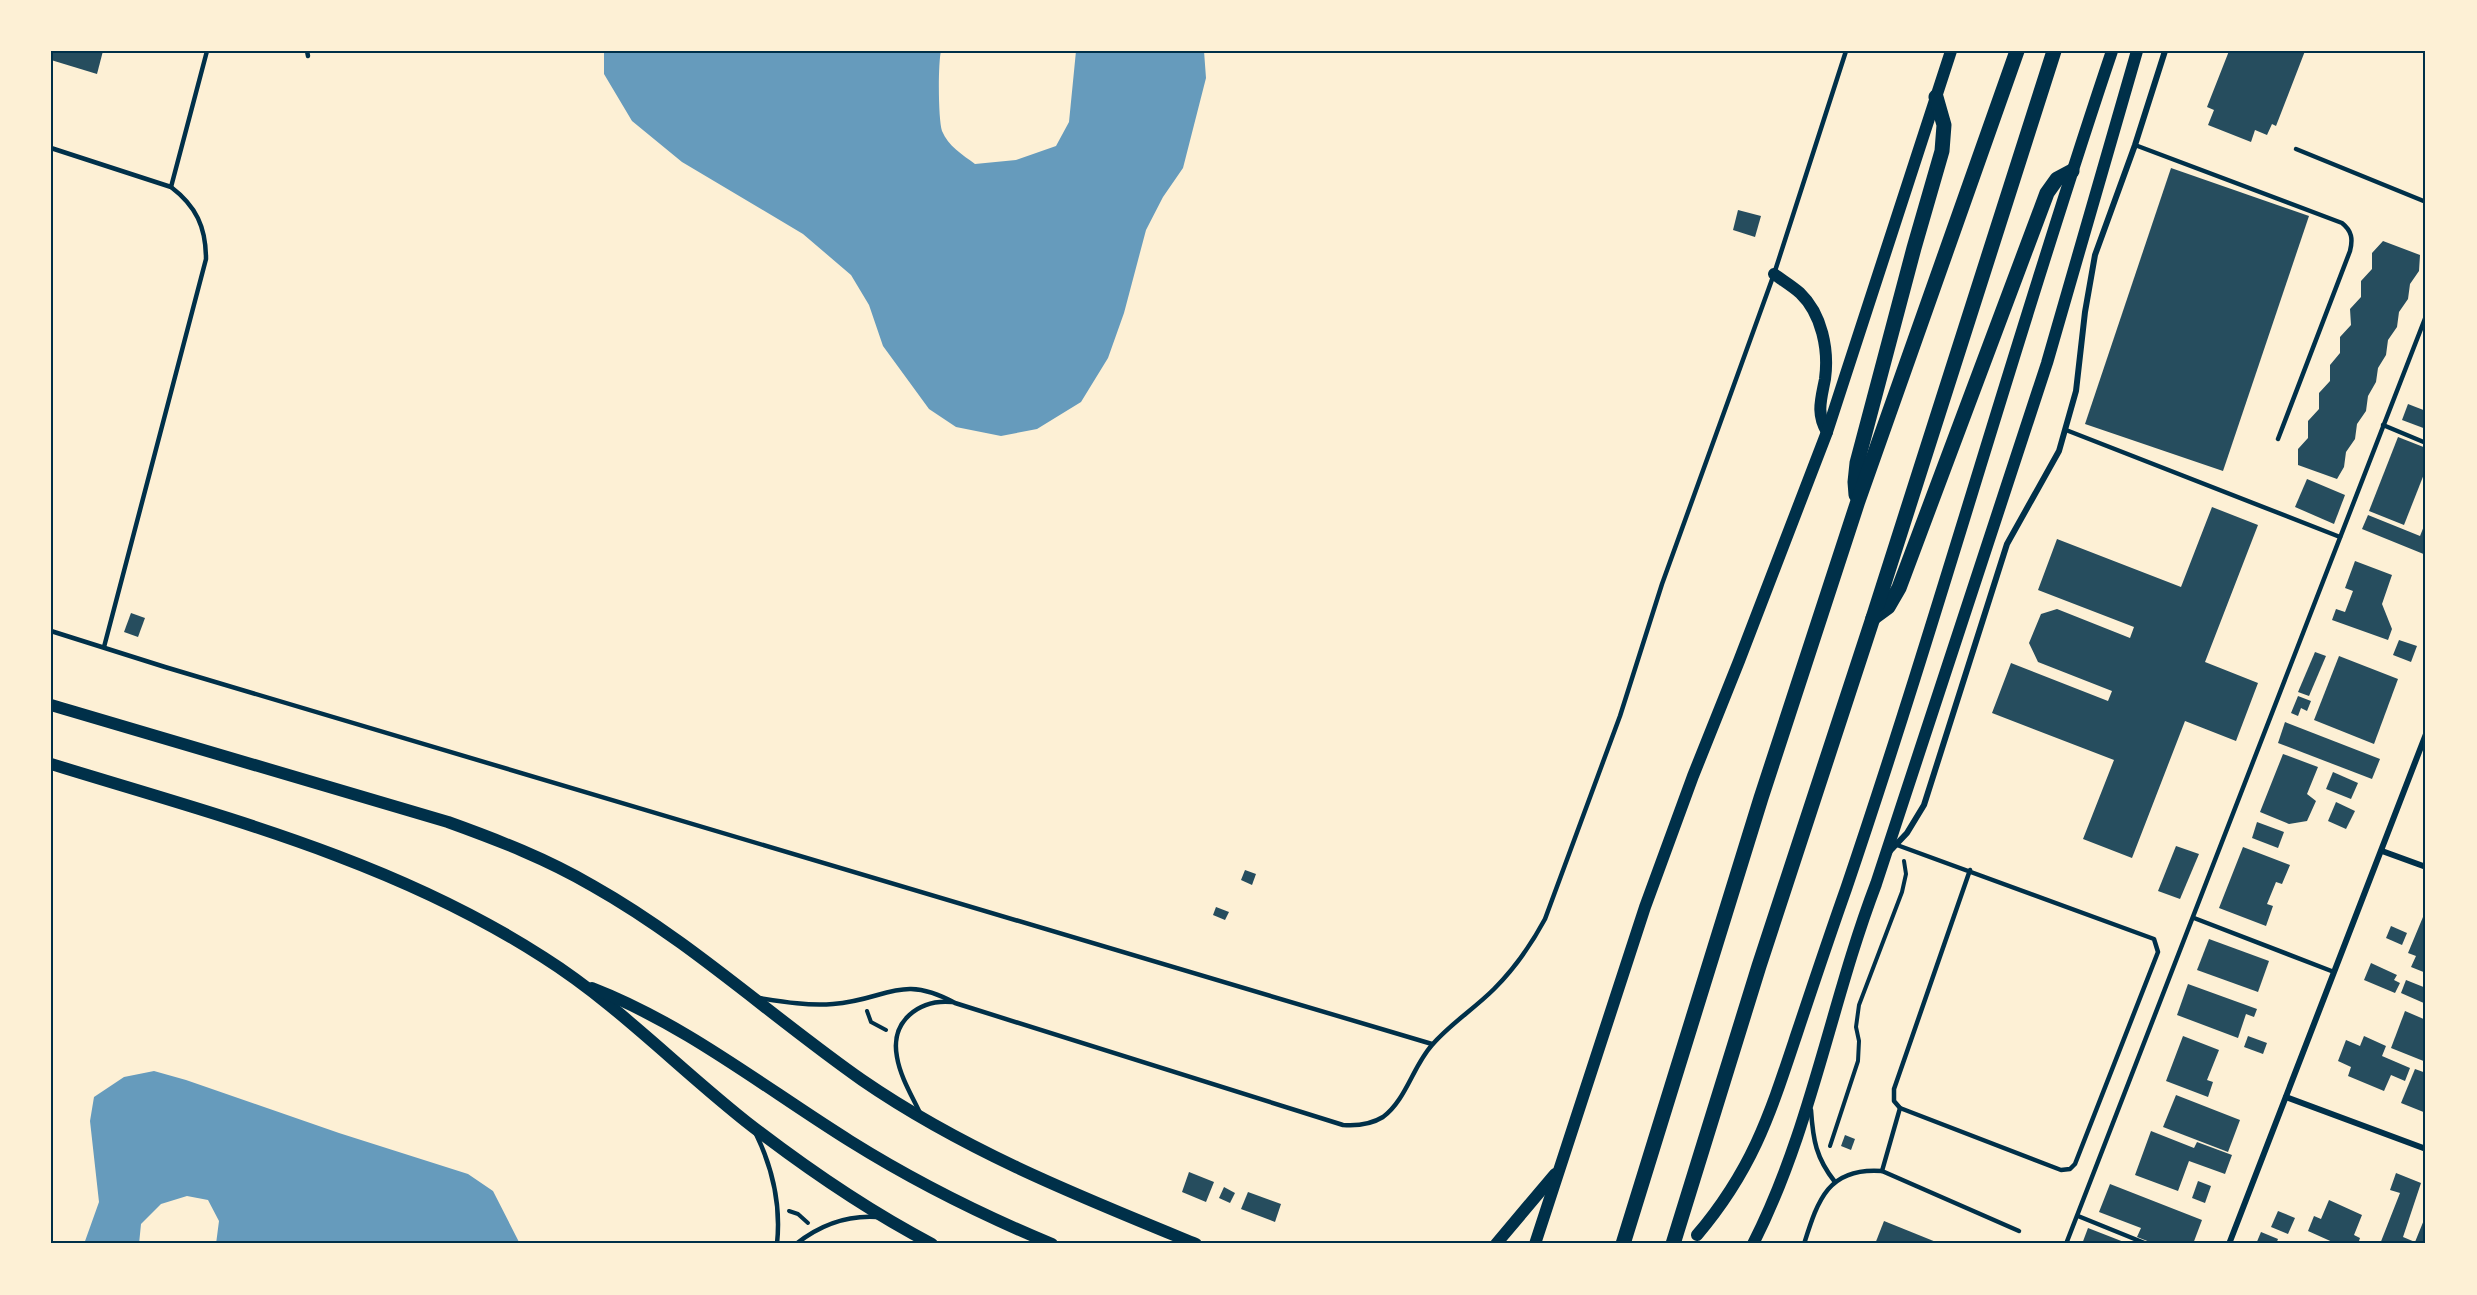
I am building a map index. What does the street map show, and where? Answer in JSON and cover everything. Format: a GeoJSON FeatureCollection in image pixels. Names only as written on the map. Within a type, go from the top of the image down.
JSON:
{"type":"FeatureCollection","features":[{"type":"Feature","properties":{"kind":"main road"},"geometry":{"type":"LineString","coordinates":[[1535,1244],[1645,907],[1693,776],[1827,432],[1952,51]]}},
{"type":"Feature","properties":{"kind":"main road"},"geometry":{"type":"LineString","coordinates":[[1623,1244],[1761,798],[1858,501],[2016,51]]}},
{"type":"Feature","properties":{"kind":"main road"},"geometry":{"type":"LineString","coordinates":[[1673,1244],[1762,954],[1873,618],[2054,51]]}},
{"type":"Feature","properties":{"kind":"main road"},"geometry":{"type":"LineString","coordinates":[[1697,1235],[1716,1213],[1740,1178],[1766,1123],[1868,823],[2072,171],[2112,51]]}},
{"type":"Feature","properties":{"kind":"main road"},"geometry":{"type":"LineString","coordinates":[[1753,1244],[1768,1215],[1810,1102],[1855,941],[2047,363],[2137,51]]}},
{"type":"Feature","properties":{"kind":"main road"},"geometry":{"type":"LineString","coordinates":[[1858,501],[1855,482],[1857,463],[1942,151],[1944,125],[1936,97]]}},
{"type":"Feature","properties":{"kind":"main road"},"geometry":{"type":"LineString","coordinates":[[1873,618],[1888,607],[1899,588],[2047,193],[2057,179],[2072,171]]}},
{"type":"Feature","properties":{"kind":"main road"},"geometry":{"type":"LineString","coordinates":[[1774,274],[1801,294],[1815,315],[1823,336],[1827,358],[1819,412],[1827,432]]}},
{"type":"Feature","properties":{"kind":"main road"},"geometry":{"type":"LineString","coordinates":[[51,705],[437,818],[547,861],[639,914],[863,1080],[922,1118],[989,1154],[1068,1191],[1196,1244]]}},
{"type":"Feature","properties":{"kind":"main road"},"geometry":{"type":"LineString","coordinates":[[51,764],[275,833],[377,870],[501,931],[583,984],[753,1126],[885,1218],[932,1244]]}},
{"type":"Feature","properties":{"kind":"main road"},"geometry":{"type":"LineString","coordinates":[[583,984],[660,1019],[891,1166],[974,1210],[1052,1244]]}},
{"type":"Feature","properties":{"kind":"main road"},"geometry":{"type":"LineString","coordinates":[[1496,1244],[1560,1169]]}},
{"type":"Feature","properties":{"kind":"street"},"geometry":{"type":"LineString","coordinates":[[1885,855],[1907,833],[1924,805],[2007,544],[2052,467],[2066,430],[2076,390],[2086,303],[2095,255],[2135,146],[2165,51]]}},
{"type":"Feature","properties":{"kind":"street"},"geometry":{"type":"LineString","coordinates":[[2229,1244],[2426,734]]}},
{"type":"Feature","properties":{"kind":"street"},"geometry":{"type":"LineString","coordinates":[[2382,851],[2426,867]]}},
{"type":"Feature","properties":{"kind":"street"},"geometry":{"type":"LineString","coordinates":[[2286,1097],[2426,1149]]}},
{"type":"Feature","properties":{"kind":"lane"},"geometry":{"type":"LineString","coordinates":[[171,187],[207,51]]}},
{"type":"Feature","properties":{"kind":"lane"},"geometry":{"type":"LineString","coordinates":[[751,996],[813,1005],[862,999],[907,988],[924,989],[955,1003],[1343,1125],[1364,1124],[1383,1116],[1393,1107],[1432,1044],[1508,974],[1522,957],[1545,919],[1620,716],[1662,584],[1774,274],[1846,51]]}},
{"type":"Feature","properties":{"kind":"lane"},"geometry":{"type":"LineString","coordinates":[[2135,146],[2342,223],[2349,229],[2352,236],[2350,251],[2278,438]]}},
{"type":"Feature","properties":{"kind":"lane"},"geometry":{"type":"LineString","coordinates":[[51,148],[171,187],[195,210],[206,242],[206,259],[104,647]]}},
{"type":"Feature","properties":{"kind":"lane"},"geometry":{"type":"LineString","coordinates":[[2296,149],[2426,202]]}},
{"type":"Feature","properties":{"kind":"lane"},"geometry":{"type":"LineString","coordinates":[[2067,1244],[2426,316]]}},
{"type":"Feature","properties":{"kind":"lane"},"geometry":{"type":"LineString","coordinates":[[2383,425],[2426,443]]}},
{"type":"Feature","properties":{"kind":"lane"},"geometry":{"type":"LineString","coordinates":[[2066,430],[2340,537]]}},
{"type":"Feature","properties":{"kind":"lane"},"geometry":{"type":"LineString","coordinates":[[51,631],[165,667],[1432,1044]]}},
{"type":"Feature","properties":{"kind":"lane"},"geometry":{"type":"LineString","coordinates":[[1896,844],[1970,870],[2154,939],[2158,952],[2075,1164],[2070,1169],[2061,1170],[1900,1108],[1894,1101],[1894,1089],[1970,870]]}},
{"type":"Feature","properties":{"kind":"lane"},"geometry":{"type":"LineString","coordinates":[[2194,918],[2334,972]]}},
{"type":"Feature","properties":{"kind":"lane"},"geometry":{"type":"LineString","coordinates":[[922,1118],[897,1059],[897,1036],[907,1018],[925,1005],[940,1001],[955,1003]]}},
{"type":"Feature","properties":{"kind":"lane"},"geometry":{"type":"LineString","coordinates":[[1810,1102],[1815,1148],[1823,1167],[1835,1182]]}},
{"type":"Feature","properties":{"kind":"lane"},"geometry":{"type":"LineString","coordinates":[[1882,1171],[1900,1108]]}},
{"type":"Feature","properties":{"kind":"lane"},"geometry":{"type":"LineString","coordinates":[[753,1126],[765,1152],[773,1178],[777,1206],[777,1244]]}},
{"type":"Feature","properties":{"kind":"lane"},"geometry":{"type":"LineString","coordinates":[[1804,1244],[1815,1208],[1823,1193],[1835,1182],[1849,1174],[1865,1170],[1882,1171],[2019,1231]]}},
{"type":"Feature","properties":{"kind":"lane"},"geometry":{"type":"LineString","coordinates":[[796,1244],[815,1230],[838,1221],[862,1216],[885,1218]]}},
{"type":"Feature","properties":{"kind":"lane"},"geometry":{"type":"LineString","coordinates":[[2078,1216],[2147,1244]]}},
{"type":"Feature","properties":{"kind":"path"},"geometry":{"type":"LineString","coordinates":[[1823,1167],[1858,1061],[1856,1019],[1859,1005],[1905,883],[1905,864],[1896,844]]}},
{"type":"Feature","properties":{"kind":"path"},"geometry":{"type":"LineString","coordinates":[[862,999],[871,1022],[897,1036]]}},
{"type":"Feature","properties":{"kind":"path"},"geometry":{"type":"LineString","coordinates":[[777,1206],[798,1214],[815,1230]]}},
{"type":"Feature","properties":{"kind":"water"},"geometry":{"type":"Polygon","coordinates":[[[604,51],[941,51],[939,91],[942,131],[952,146],[975,164],[1016,160],[1056,146],[1069,122],[1076,51],[1204,51],[1206,78],[1183,168],[1163,197],[1146,230],[1124,313],[1108,358],[1081,402],[1037,429],[1001,436],[956,427],[929,409],[883,346],[869,305],[851,275],[803,234],[682,162],[632,121],[604,74],[604,51]]]}},
{"type":"Feature","properties":{"kind":"water"},"geometry":{"type":"Polygon","coordinates":[[[154,1071],[468,1174],[493,1191],[520,1244],[216,1244],[219,1221],[208,1200],[187,1196],[161,1204],[141,1224],[139,1244],[84,1244],[99,1202],[90,1121],[94,1097],[124,1077],[154,1071]]]}},
{"type":"Feature","properties":{"kind":"building"},"geometry":{"type":"Polygon","coordinates":[[[51,51],[103,51],[97,74],[51,60],[51,51]]]}},
{"type":"Feature","properties":{"kind":"building"},"geometry":{"type":"Polygon","coordinates":[[[2229,51],[2305,51],[2276,126],[2272,124],[2267,135],[2255,130],[2251,142],[2208,125],[2214,110],[2207,107],[2229,51]]]}},
{"type":"Feature","properties":{"kind":"building"},"geometry":{"type":"Polygon","coordinates":[[[2171,168],[2309,216],[2223,471],[2085,424],[2171,168]]]}},
{"type":"Feature","properties":{"kind":"building"},"geometry":{"type":"Polygon","coordinates":[[[1738,210],[1761,216],[1755,237],[1733,230],[1738,210]]]}},
{"type":"Feature","properties":{"kind":"building"},"geometry":{"type":"Polygon","coordinates":[[[2383,241],[2420,255],[2419,271],[2410,284],[2408,299],[2399,312],[2397,327],[2388,340],[2386,355],[2378,368],[2376,382],[2368,396],[2366,411],[2357,424],[2355,439],[2346,452],[2344,467],[2337,479],[2298,465],[2298,449],[2308,438],[2308,421],[2319,409],[2319,393],[2330,381],[2330,365],[2340,353],[2340,337],[2351,325],[2350,309],[2361,297],[2361,281],[2372,269],[2372,253],[2383,241]]]}},
{"type":"Feature","properties":{"kind":"building"},"geometry":{"type":"Polygon","coordinates":[[[2408,404],[2426,411],[2426,429],[2402,420],[2408,404]]]}},
{"type":"Feature","properties":{"kind":"building"},"geometry":{"type":"Polygon","coordinates":[[[2398,437],[2426,448],[2426,469],[2404,525],[2369,511],[2398,437]]]}},
{"type":"Feature","properties":{"kind":"building"},"geometry":{"type":"Polygon","coordinates":[[[2307,479],[2345,495],[2334,524],[2295,507],[2307,479]]]}},
{"type":"Feature","properties":{"kind":"building"},"geometry":{"type":"Polygon","coordinates":[[[2212,507],[2258,525],[2205,662],[2258,683],[2236,741],[2185,721],[2132,858],[2083,839],[2114,760],[1992,713],[2011,663],[2108,701],[2112,691],[2038,662],[2029,643],[2041,614],[2057,609],[2130,638],[2134,627],[2038,590],[2057,539],[2181,587],[2212,507]]]}},
{"type":"Feature","properties":{"kind":"building"},"geometry":{"type":"Polygon","coordinates":[[[2368,515],[2420,536],[2426,521],[2426,555],[2362,529],[2368,515]]]}},
{"type":"Feature","properties":{"kind":"building"},"geometry":{"type":"Polygon","coordinates":[[[2355,561],[2392,575],[2382,604],[2392,629],[2388,640],[2332,620],[2336,609],[2345,612],[2353,591],[2345,588],[2355,561]]]}},
{"type":"Feature","properties":{"kind":"building"},"geometry":{"type":"Polygon","coordinates":[[[131,613],[145,618],[138,637],[124,632],[131,613]]]}},
{"type":"Feature","properties":{"kind":"building"},"geometry":{"type":"Polygon","coordinates":[[[2399,640],[2417,646],[2411,662],[2393,655],[2399,640]]]}},
{"type":"Feature","properties":{"kind":"building"},"geometry":{"type":"Polygon","coordinates":[[[2315,652],[2326,656],[2309,696],[2298,692],[2315,652]]]}},
{"type":"Feature","properties":{"kind":"building"},"geometry":{"type":"Polygon","coordinates":[[[2339,656],[2398,679],[2374,744],[2314,720],[2339,656]]]}},
{"type":"Feature","properties":{"kind":"building"},"geometry":{"type":"Polygon","coordinates":[[[2298,696],[2311,701],[2307,711],[2301,708],[2298,716],[2291,713],[2298,696]]]}},
{"type":"Feature","properties":{"kind":"building"},"geometry":{"type":"Polygon","coordinates":[[[2285,722],[2380,759],[2372,779],[2278,743],[2285,722]]]}},
{"type":"Feature","properties":{"kind":"building"},"geometry":{"type":"Polygon","coordinates":[[[2283,754],[2318,767],[2307,794],[2316,801],[2307,821],[2289,824],[2260,812],[2283,754]]]}},
{"type":"Feature","properties":{"kind":"building"},"geometry":{"type":"Polygon","coordinates":[[[2333,772],[2358,783],[2351,799],[2326,789],[2333,772]]]}},
{"type":"Feature","properties":{"kind":"building"},"geometry":{"type":"Polygon","coordinates":[[[2336,802],[2355,811],[2346,829],[2328,821],[2336,802]]]}},
{"type":"Feature","properties":{"kind":"building"},"geometry":{"type":"Polygon","coordinates":[[[2257,822],[2284,832],[2278,848],[2252,838],[2257,822]]]}},
{"type":"Feature","properties":{"kind":"building"},"geometry":{"type":"Polygon","coordinates":[[[2176,846],[2199,854],[2180,899],[2158,891],[2176,846]]]}},
{"type":"Feature","properties":{"kind":"building"},"geometry":{"type":"Polygon","coordinates":[[[2243,847],[2290,865],[2282,884],[2276,882],[2267,904],[2273,906],[2266,926],[2219,908],[2243,847]]]}},
{"type":"Feature","properties":{"kind":"building"},"geometry":{"type":"Polygon","coordinates":[[[1245,870],[1256,874],[1252,885],[1241,880],[1245,870]]]}},
{"type":"Feature","properties":{"kind":"building"},"geometry":{"type":"Polygon","coordinates":[[[1216,907],[1229,912],[1225,920],[1213,915],[1216,907]]]}},
{"type":"Feature","properties":{"kind":"building"},"geometry":{"type":"Polygon","coordinates":[[[2423,917],[2426,918],[2426,973],[2411,967],[2416,956],[2408,953],[2423,917]]]}},
{"type":"Feature","properties":{"kind":"building"},"geometry":{"type":"Polygon","coordinates":[[[2391,926],[2407,933],[2402,945],[2386,938],[2391,926]]]}},
{"type":"Feature","properties":{"kind":"building"},"geometry":{"type":"Polygon","coordinates":[[[2209,939],[2269,961],[2258,992],[2197,970],[2209,939]]]}},
{"type":"Feature","properties":{"kind":"building"},"geometry":{"type":"Polygon","coordinates":[[[2371,963],[2397,975],[2394,980],[2400,983],[2395,993],[2364,980],[2371,963]]]}},
{"type":"Feature","properties":{"kind":"building"},"geometry":{"type":"Polygon","coordinates":[[[2406,980],[2426,988],[2426,1004],[2401,993],[2406,980]]]}},
{"type":"Feature","properties":{"kind":"building"},"geometry":{"type":"Polygon","coordinates":[[[2188,984],[2257,1009],[2254,1017],[2246,1014],[2238,1038],[2177,1015],[2188,984]]]}},
{"type":"Feature","properties":{"kind":"building"},"geometry":{"type":"Polygon","coordinates":[[[2405,1011],[2426,1020],[2426,1062],[2391,1048],[2405,1011]]]}},
{"type":"Feature","properties":{"kind":"building"},"geometry":{"type":"Polygon","coordinates":[[[2183,1036],[2219,1050],[2207,1080],[2213,1082],[2208,1097],[2166,1081],[2183,1036]]]}},
{"type":"Feature","properties":{"kind":"building"},"geometry":{"type":"Polygon","coordinates":[[[2248,1036],[2267,1043],[2263,1054],[2244,1047],[2248,1036]]]}},
{"type":"Feature","properties":{"kind":"building"},"geometry":{"type":"Polygon","coordinates":[[[2364,1036],[2386,1046],[2382,1056],[2410,1068],[2405,1081],[2391,1075],[2384,1091],[2348,1076],[2351,1067],[2338,1061],[2346,1040],[2360,1046],[2364,1036]]]}},
{"type":"Feature","properties":{"kind":"building"},"geometry":{"type":"Polygon","coordinates":[[[2415,1069],[2426,1073],[2426,1113],[2401,1103],[2415,1069]]]}},
{"type":"Feature","properties":{"kind":"building"},"geometry":{"type":"Polygon","coordinates":[[[2176,1095],[2240,1120],[2228,1152],[2163,1127],[2176,1095]]]}},
{"type":"Feature","properties":{"kind":"building"},"geometry":{"type":"Polygon","coordinates":[[[2151,1131],[2194,1148],[2197,1142],[2232,1155],[2225,1174],[2189,1161],[2178,1191],[2135,1175],[2151,1131]]]}},
{"type":"Feature","properties":{"kind":"building"},"geometry":{"type":"Polygon","coordinates":[[[1845,1135],[1855,1139],[1851,1150],[1841,1146],[1845,1135]]]}},
{"type":"Feature","properties":{"kind":"building"},"geometry":{"type":"Polygon","coordinates":[[[1189,1172],[1214,1182],[1206,1202],[1182,1192],[1189,1172]]]}},
{"type":"Feature","properties":{"kind":"building"},"geometry":{"type":"Polygon","coordinates":[[[2396,1173],[2421,1183],[2403,1237],[2415,1242],[2426,1215],[2426,1244],[2380,1244],[2400,1193],[2390,1190],[2396,1173]]]}},
{"type":"Feature","properties":{"kind":"building"},"geometry":{"type":"Polygon","coordinates":[[[2198,1181],[2211,1186],[2205,1203],[2192,1198],[2198,1181]]]}},
{"type":"Feature","properties":{"kind":"building"},"geometry":{"type":"Polygon","coordinates":[[[2110,1184],[2202,1220],[2193,1244],[2155,1244],[2137,1237],[2141,1228],[2099,1212],[2110,1184]]]}},
{"type":"Feature","properties":{"kind":"building"},"geometry":{"type":"Polygon","coordinates":[[[1224,1187],[1235,1193],[1230,1203],[1219,1198],[1224,1187]]]}},
{"type":"Feature","properties":{"kind":"building"},"geometry":{"type":"Polygon","coordinates":[[[1248,1192],[1281,1204],[1275,1222],[1241,1209],[1248,1192]]]}},
{"type":"Feature","properties":{"kind":"building"},"geometry":{"type":"Polygon","coordinates":[[[2329,1200],[2362,1215],[2354,1235],[2360,1238],[2358,1244],[2337,1244],[2308,1231],[2314,1216],[2321,1219],[2329,1200]]]}},
{"type":"Feature","properties":{"kind":"building"},"geometry":{"type":"Polygon","coordinates":[[[2278,1211],[2295,1218],[2288,1234],[2271,1227],[2278,1211]]]}},
{"type":"Feature","properties":{"kind":"building"},"geometry":{"type":"Polygon","coordinates":[[[1884,1221],[1941,1244],[1875,1244],[1884,1221]]]}},
{"type":"Feature","properties":{"kind":"building"},"geometry":{"type":"Polygon","coordinates":[[[2088,1228],[2129,1244],[2082,1244],[2088,1228]]]}},
{"type":"Feature","properties":{"kind":"building"},"geometry":{"type":"Polygon","coordinates":[[[2261,1232],[2278,1239],[2276,1244],[2256,1244],[2261,1232]]]}}]}
